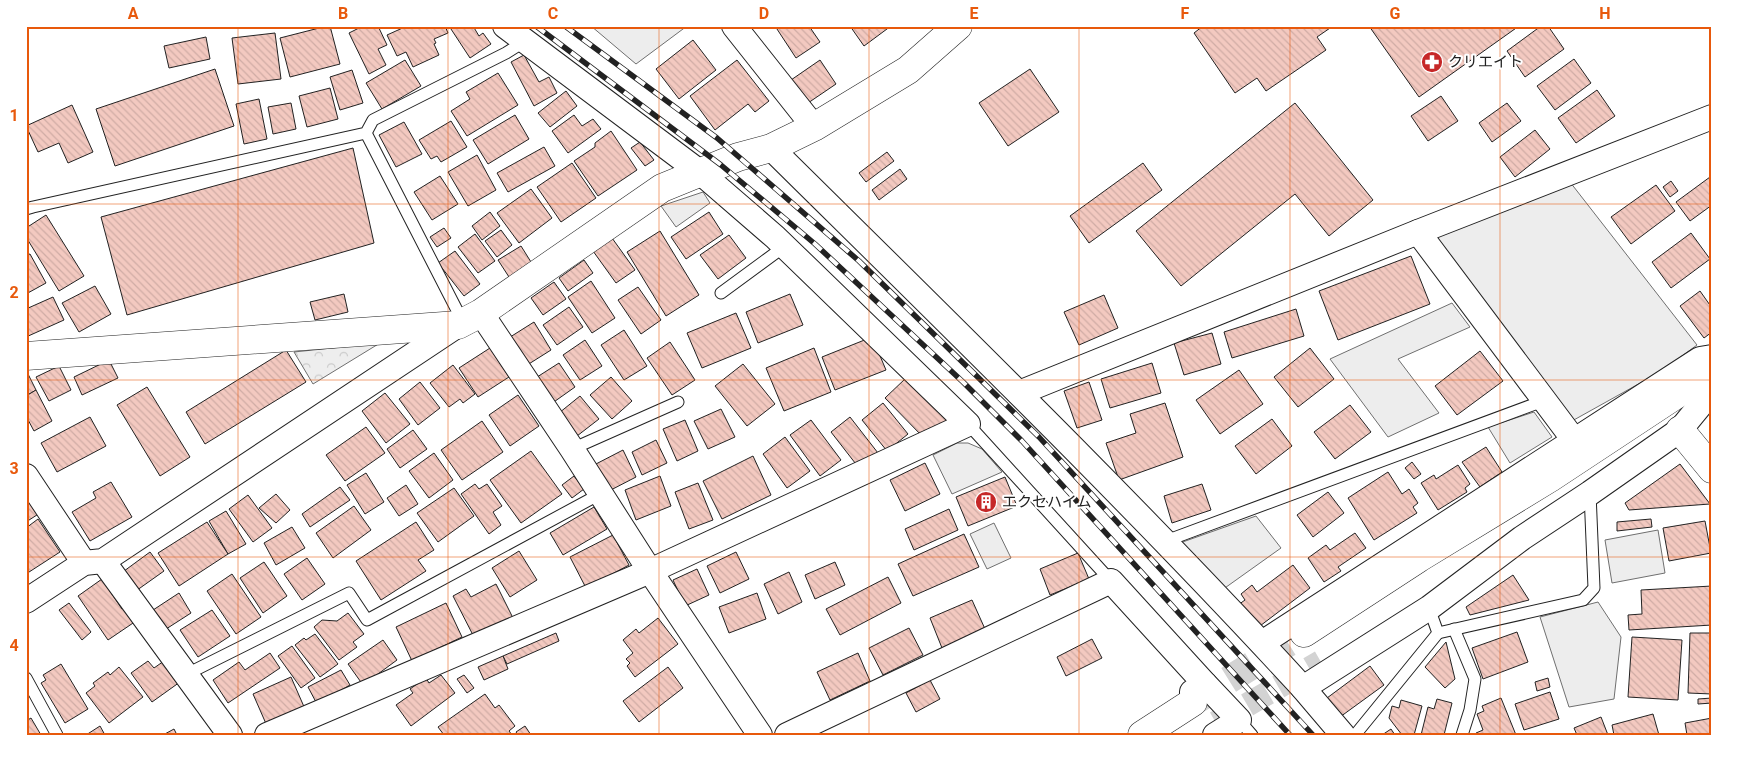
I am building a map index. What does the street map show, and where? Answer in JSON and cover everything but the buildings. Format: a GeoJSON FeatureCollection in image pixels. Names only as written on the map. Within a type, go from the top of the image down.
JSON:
{"type":"FeatureCollection","features":[{"type":"Feature","properties":{"kind":"street"},"geometry":{"type":"LineString","coordinates":[[267,735],[650,571],[968,424],[785,246],[701,173],[505,26]]}},
{"type":"Feature","properties":{"kind":"street"},"geometry":{"type":"LineString","coordinates":[[734,26],[814,127]]}},
{"type":"Feature","properties":{"kind":"street"},"geometry":{"type":"LineString","coordinates":[[26,601],[94,562],[467,320],[662,188],[738,157],[771,148],[814,127],[908,70],[958,26]]}},
{"type":"Feature","properties":{"kind":"street"},"geometry":{"type":"LineString","coordinates":[[1019,393],[1418,232],[1712,117]]}},
{"type":"Feature","properties":{"kind":"street"},"geometry":{"type":"LineString","coordinates":[[771,148],[1019,393],[1262,643],[1343,735]]}},
{"type":"Feature","properties":{"kind":"street"},"geometry":{"type":"LineString","coordinates":[[1418,232],[1574,440]]}},
{"type":"Feature","properties":{"kind":"street"},"geometry":{"type":"LineString","coordinates":[[26,356],[467,320]]}},
{"type":"Feature","properties":{"kind":"street"},"geometry":{"type":"LineString","coordinates":[[467,320],[572,449],[650,571],[760,735]]}},
{"type":"Feature","properties":{"kind":"street"},"geometry":{"type":"LineString","coordinates":[[1262,643],[1700,359],[1712,357]]}},
{"type":"Feature","properties":{"kind":"street"},"geometry":{"type":"LineString","coordinates":[[1304,633],[1419,558],[1550,478],[1712,371]]}},
{"type":"Feature","properties":{"kind":"street"},"geometry":{"type":"LineString","coordinates":[[1303,688],[1429,608],[1522,538],[1680,430],[1712,391]]}},
{"type":"Feature","properties":{"kind":"street"},"geometry":{"type":"LineString","coordinates":[[1680,430],[1712,469]]}},
{"type":"Feature","properties":{"kind":"street"},"geometry":{"type":"LineString","coordinates":[[26,476],[187,674],[230,735]]}},
{"type":"Feature","properties":{"kind":"street"},"geometry":{"type":"LineString","coordinates":[[1321,662],[1486,566]]}},
{"type":"Feature","properties":{"kind":"street"},"geometry":{"type":"LineString","coordinates":[[786,735],[1111,581],[1199,693],[1246,727]]}},
{"type":"Feature","properties":{"kind":"street"},"geometry":{"type":"LineString","coordinates":[[1125,735],[1199,693]]}},
{"type":"Feature","properties":{"kind":"street"},"geometry":{"type":"LineString","coordinates":[[1142,735],[1199,693]]}},
{"type":"Feature","properties":{"kind":"street"},"geometry":{"type":"LineString","coordinates":[[1206,733],[1246,727]]}},
{"type":"Feature","properties":{"kind":"lane"},"geometry":{"type":"LineString","coordinates":[[26,210],[33,206],[366,133],[373,120],[506,53],[525,41]]}},
{"type":"Feature","properties":{"kind":"lane"},"geometry":{"type":"LineString","coordinates":[[366,133],[467,320]]}},
{"type":"Feature","properties":{"kind":"lane"},"geometry":{"type":"LineString","coordinates":[[720,293],[785,246]]}},
{"type":"Feature","properties":{"kind":"lane"},"geometry":{"type":"LineString","coordinates":[[1163,542],[1543,401]]}},
{"type":"Feature","properties":{"kind":"lane"},"geometry":{"type":"LineString","coordinates":[[572,449],[678,402]]}},
{"type":"Feature","properties":{"kind":"lane"},"geometry":{"type":"LineString","coordinates":[[968,424],[1111,581]]}},
{"type":"Feature","properties":{"kind":"lane"},"geometry":{"type":"LineString","coordinates":[[1355,735],[1438,634],[1583,600],[1594,588],[1590,493]]}},
{"type":"Feature","properties":{"kind":"lane"},"geometry":{"type":"LineString","coordinates":[[187,674],[349,593],[367,620],[600,494]]}},
{"type":"Feature","properties":{"kind":"lane"},"geometry":{"type":"LineString","coordinates":[[1429,608],[1438,634]]}},
{"type":"Feature","properties":{"kind":"lane"},"geometry":{"type":"LineString","coordinates":[[1454,629],[1475,679],[1470,710],[1462,735]]}},
{"type":"Feature","properties":{"kind":"lane"},"geometry":{"type":"LineString","coordinates":[[26,678],[57,735]]}},
{"type":"Feature","properties":{"kind":"green space"},"geometry":{"type":"Polygon","coordinates":[[[380,343],[313,384],[294,352],[380,343]]]}},
{"type":"Feature","properties":{"kind":"shaded area"},"geometry":{"type":"Polygon","coordinates":[[[591,26],[687,26],[636,64],[591,26]]]}},
{"type":"Feature","properties":{"kind":"shaded area"},"geometry":{"type":"Polygon","coordinates":[[[1570,182],[1697,345],[1660,372],[1572,421],[1431,237],[1570,182]]]}},
{"type":"Feature","properties":{"kind":"shaded area"},"geometry":{"type":"Polygon","coordinates":[[[703,192],[710,203],[676,227],[661,206],[703,192]]]}},
{"type":"Feature","properties":{"kind":"shaded area"},"geometry":{"type":"Polygon","coordinates":[[[1452,303],[1470,327],[1398,359],[1439,413],[1388,437],[1330,359],[1452,303]]]}},
{"type":"Feature","properties":{"kind":"shaded area"},"geometry":{"type":"Polygon","coordinates":[[[1534,412],[1552,437],[1510,463],[1488,427],[1534,412]]]}},
{"type":"Feature","properties":{"kind":"shaded area"},"geometry":{"type":"Polygon","coordinates":[[[957,443],[968,443],[982,449],[1002,472],[952,494],[933,455],[957,443]]]}},
{"type":"Feature","properties":{"kind":"shaded area"},"geometry":{"type":"Polygon","coordinates":[[[1256,516],[1281,548],[1215,595],[1177,544],[1256,516]]]}},
{"type":"Feature","properties":{"kind":"shaded area"},"geometry":{"type":"Polygon","coordinates":[[[994,523],[1011,558],[987,569],[970,534],[994,523]]]}},
{"type":"Feature","properties":{"kind":"shaded area"},"geometry":{"type":"Polygon","coordinates":[[[1658,530],[1665,573],[1612,583],[1605,540],[1658,530]]]}},
{"type":"Feature","properties":{"kind":"shaded area"},"geometry":{"type":"Polygon","coordinates":[[[1598,602],[1621,637],[1614,699],[1569,707],[1540,617],[1598,602]]]}},
{"type":"Feature","properties":{"kind":"tunnel"},"geometry":{"type":"LineString","coordinates":[[1193,702],[1304,633]]}},
{"type":"Feature","properties":{"kind":"tunnel"},"geometry":{"type":"LineString","coordinates":[[1216,723],[1321,662]]}},
{"type":"Feature","properties":{"kind":"railway"},"geometry":{"type":"LineString","coordinates":[[536,26],[721,165],[815,244],[963,382],[1022,441],[1290,735]]}},
{"type":"Feature","properties":{"kind":"railway"},"geometry":{"type":"LineString","coordinates":[[565,26],[717,138],[859,261],[1039,437],[1313,735]]}},
{"type":"Feature","properties":{"kind":"place","name":"クリエイト"},"geometry":{"type":"Point","coordinates":[1432,62]}},
{"type":"Feature","properties":{"kind":"place","name":"エクセハイム"},"geometry":{"type":"Point","coordinates":[986,502]}}]}
